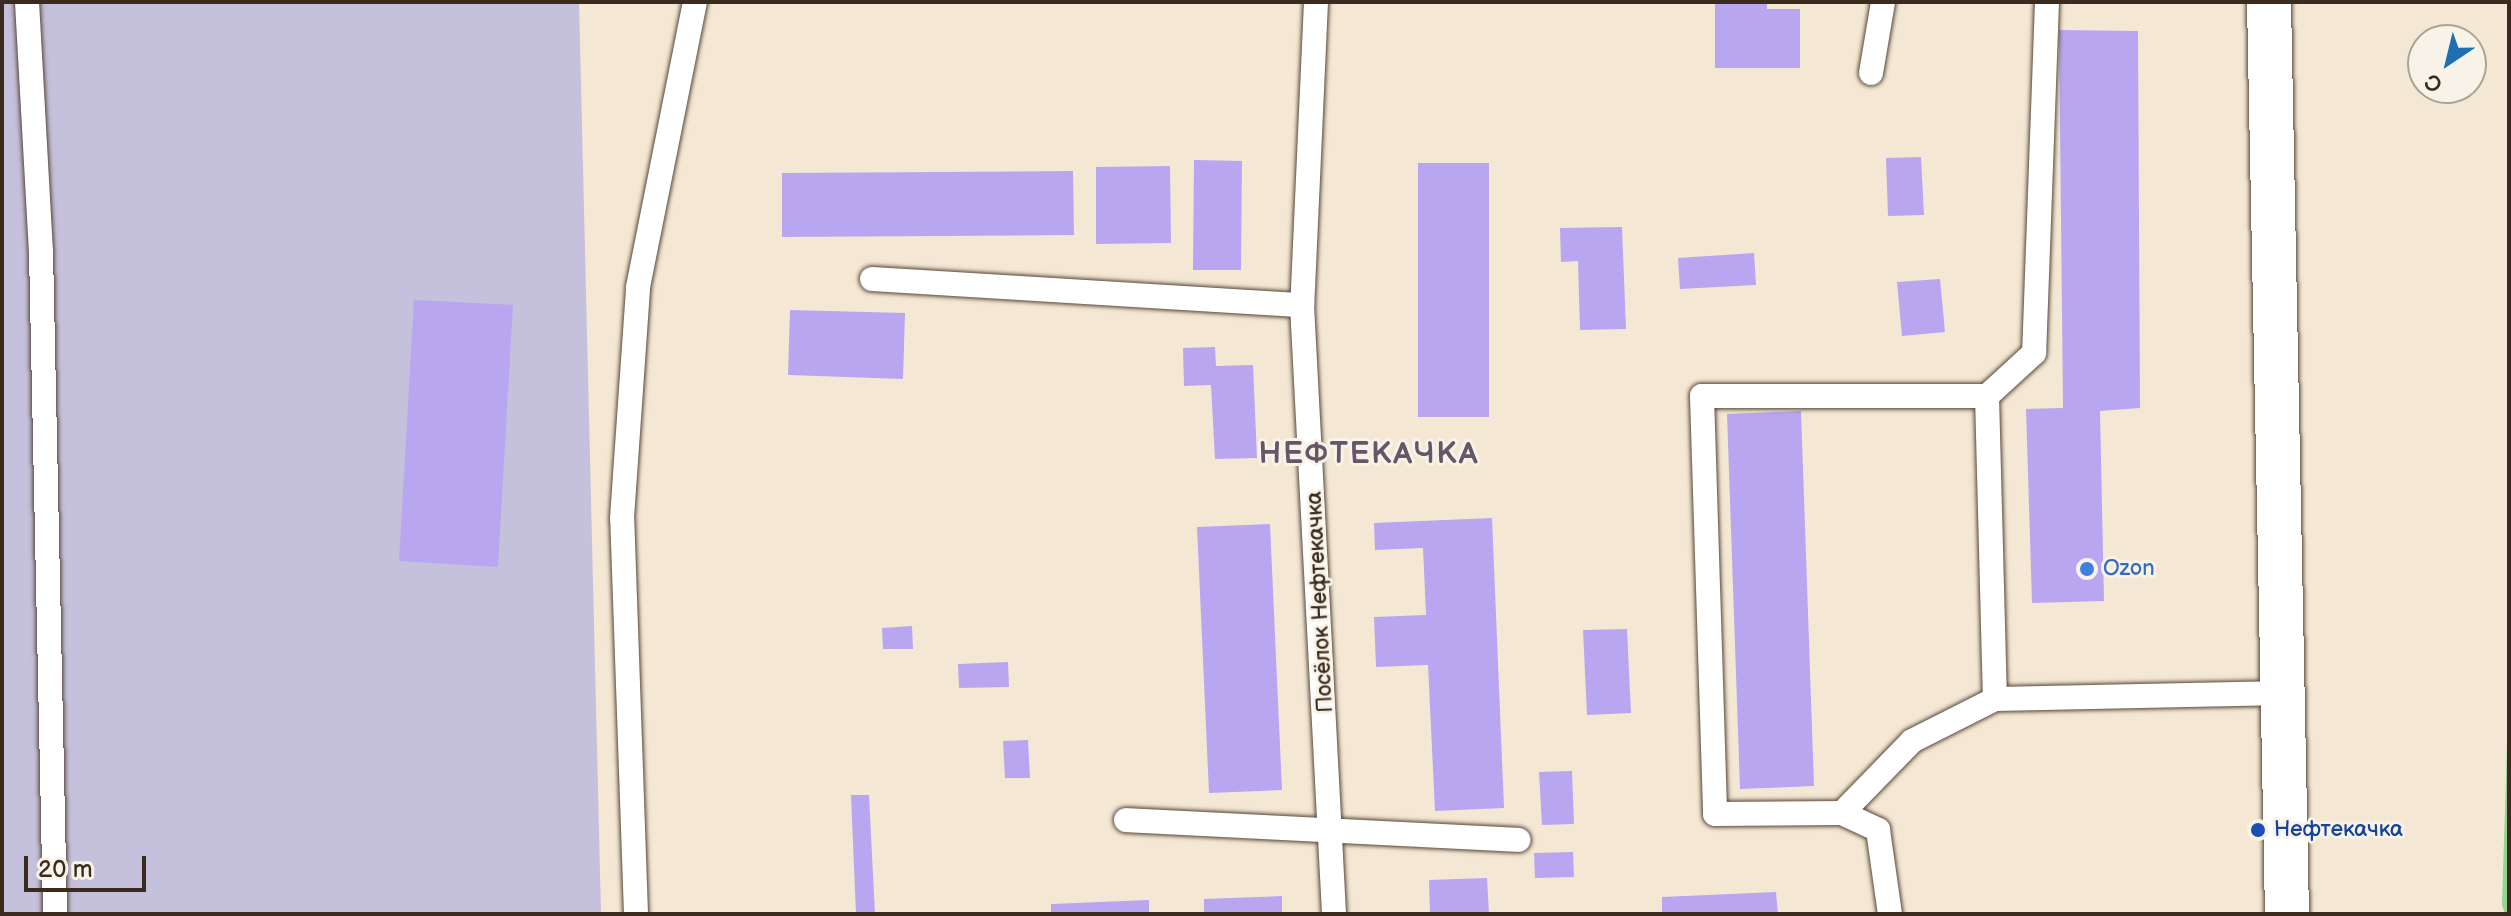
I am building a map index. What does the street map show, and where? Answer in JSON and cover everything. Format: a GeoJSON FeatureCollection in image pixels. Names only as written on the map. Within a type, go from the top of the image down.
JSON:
{"type":"FeatureCollection","features":[{"type":"Feature","properties":{"kind":"street"},"geometry":{"type":"LineString","coordinates":[[2269,2],[2287,914]]}},
{"type":"Feature","properties":{"kind":"lane"},"geometry":{"type":"LineString","coordinates":[[27,2],[41,251],[55,914]]}},
{"type":"Feature","properties":{"kind":"lane"},"geometry":{"type":"LineString","coordinates":[[636,914],[623,503],[638,287],[695,2]]}},
{"type":"Feature","properties":{"kind":"lane","name":"Посёлок Нефтекачка"},"geometry":{"type":"LineString","coordinates":[[1316,2],[1302,305],[1334,914]]}},
{"type":"Feature","properties":{"kind":"lane"},"geometry":{"type":"LineString","coordinates":[[1871,73],[1883,2]]}},
{"type":"Feature","properties":{"kind":"lane"},"geometry":{"type":"LineString","coordinates":[[1890,914],[1878,830],[1842,813],[1715,814],[1702,396],[1987,396],[2034,353],[2047,2]]}},
{"type":"Feature","properties":{"kind":"lane"},"geometry":{"type":"LineString","coordinates":[[872,279],[1302,305]]}},
{"type":"Feature","properties":{"kind":"lane"},"geometry":{"type":"LineString","coordinates":[[1987,396],[1995,699]]}},
{"type":"Feature","properties":{"kind":"lane"},"geometry":{"type":"LineString","coordinates":[[1842,813],[1912,741],[1995,699],[2285,693]]}},
{"type":"Feature","properties":{"kind":"lane"},"geometry":{"type":"LineString","coordinates":[[1126,820],[1331,833],[1518,840]]}},
{"type":"Feature","properties":{"kind":"shaded area"},"geometry":{"type":"Polygon","coordinates":[[[2,2],[579,2],[601,914],[2,914],[2,2]]]}},
{"type":"Feature","properties":{"kind":"green space"},"geometry":{"type":"Polygon","coordinates":[[[2509,680],[2509,914],[2505,914],[2502,905],[2509,680]]]}},
{"type":"Feature","properties":{"kind":"building"},"geometry":{"type":"Polygon","coordinates":[[[1715,2],[1767,2],[1767,9],[1800,9],[1800,68],[1715,68],[1715,2]]]}},
{"type":"Feature","properties":{"kind":"building"},"geometry":{"type":"Polygon","coordinates":[[[2059,30],[2138,31],[2140,408],[2100,411],[2104,601],[2032,603],[2026,409],[2063,408],[2059,30]]]}},
{"type":"Feature","properties":{"kind":"building"},"geometry":{"type":"Polygon","coordinates":[[[1921,157],[1924,215],[1888,216],[1886,158],[1921,157]]]}},
{"type":"Feature","properties":{"kind":"building"},"geometry":{"type":"Polygon","coordinates":[[[1194,160],[1242,161],[1241,270],[1193,270],[1194,160]]]}},
{"type":"Feature","properties":{"kind":"building"},"geometry":{"type":"Polygon","coordinates":[[[1418,163],[1489,163],[1489,417],[1418,417],[1418,163]]]}},
{"type":"Feature","properties":{"kind":"building"},"geometry":{"type":"Polygon","coordinates":[[[1170,166],[1171,243],[1096,244],[1096,167],[1170,166]]]}},
{"type":"Feature","properties":{"kind":"building"},"geometry":{"type":"Polygon","coordinates":[[[1073,171],[1074,235],[782,237],[782,173],[1073,171]]]}},
{"type":"Feature","properties":{"kind":"building"},"geometry":{"type":"Polygon","coordinates":[[[1622,227],[1626,329],[1580,330],[1578,261],[1561,262],[1560,228],[1622,227]]]}},
{"type":"Feature","properties":{"kind":"building"},"geometry":{"type":"Polygon","coordinates":[[[1754,253],[1756,285],[1680,289],[1678,258],[1754,253]]]}},
{"type":"Feature","properties":{"kind":"building"},"geometry":{"type":"Polygon","coordinates":[[[1940,279],[1945,332],[1902,336],[1897,282],[1940,279]]]}},
{"type":"Feature","properties":{"kind":"building"},"geometry":{"type":"Polygon","coordinates":[[[414,300],[513,305],[498,567],[399,561],[414,300]]]}},
{"type":"Feature","properties":{"kind":"building"},"geometry":{"type":"Polygon","coordinates":[[[790,310],[905,313],[903,379],[788,375],[790,310]]]}},
{"type":"Feature","properties":{"kind":"building"},"geometry":{"type":"Polygon","coordinates":[[[1215,347],[1216,366],[1253,365],[1257,458],[1215,459],[1211,385],[1184,386],[1183,348],[1215,347]]]}},
{"type":"Feature","properties":{"kind":"building"},"geometry":{"type":"Polygon","coordinates":[[[1801,411],[1814,786],[1740,789],[1727,414],[1801,411]]]}},
{"type":"Feature","properties":{"kind":"building"},"geometry":{"type":"Polygon","coordinates":[[[1492,518],[1504,808],[1435,811],[1428,665],[1376,667],[1374,617],[1426,615],[1423,548],[1375,550],[1374,523],[1492,518]]]}},
{"type":"Feature","properties":{"kind":"building"},"geometry":{"type":"Polygon","coordinates":[[[1270,524],[1282,790],[1209,793],[1197,527],[1270,524]]]}},
{"type":"Feature","properties":{"kind":"building"},"geometry":{"type":"Polygon","coordinates":[[[912,626],[913,649],[883,649],[882,628],[912,626]]]}},
{"type":"Feature","properties":{"kind":"building"},"geometry":{"type":"Polygon","coordinates":[[[1627,629],[1631,713],[1587,715],[1583,630],[1627,629]]]}},
{"type":"Feature","properties":{"kind":"building"},"geometry":{"type":"Polygon","coordinates":[[[1008,662],[1009,687],[959,688],[958,664],[1008,662]]]}},
{"type":"Feature","properties":{"kind":"building"},"geometry":{"type":"Polygon","coordinates":[[[1028,740],[1030,778],[1005,778],[1003,741],[1028,740]]]}},
{"type":"Feature","properties":{"kind":"building"},"geometry":{"type":"Polygon","coordinates":[[[1572,771],[1574,824],[1542,825],[1539,772],[1572,771]]]}},
{"type":"Feature","properties":{"kind":"building"},"geometry":{"type":"Polygon","coordinates":[[[851,795],[869,795],[875,914],[856,914],[851,795]]]}},
{"type":"Feature","properties":{"kind":"building"},"geometry":{"type":"Polygon","coordinates":[[[1573,852],[1574,877],[1535,878],[1534,853],[1573,852]]]}},
{"type":"Feature","properties":{"kind":"building"},"geometry":{"type":"Polygon","coordinates":[[[1487,878],[1489,914],[1430,914],[1429,880],[1487,878]]]}},
{"type":"Feature","properties":{"kind":"building"},"geometry":{"type":"Polygon","coordinates":[[[1776,892],[1778,914],[1662,914],[1662,897],[1776,892]]]}},
{"type":"Feature","properties":{"kind":"building"},"geometry":{"type":"Polygon","coordinates":[[[1282,896],[1282,914],[1204,914],[1204,899],[1282,896]]]}},
{"type":"Feature","properties":{"kind":"building"},"geometry":{"type":"Polygon","coordinates":[[[1149,900],[1149,914],[1051,914],[1051,904],[1149,900]]]}},
{"type":"Feature","properties":{"kind":"place","name":"Ozon"},"geometry":{"type":"Point","coordinates":[2087,569]}},
{"type":"Feature","properties":{"kind":"place","name":"Нефтекачка"},"geometry":{"type":"Point","coordinates":[2258,830]}},
{"type":"Feature","properties":{"kind":"district","name":"НЕФТЕКАЧКА"},"geometry":{"type":"Point","coordinates":[1369,454]}}]}
